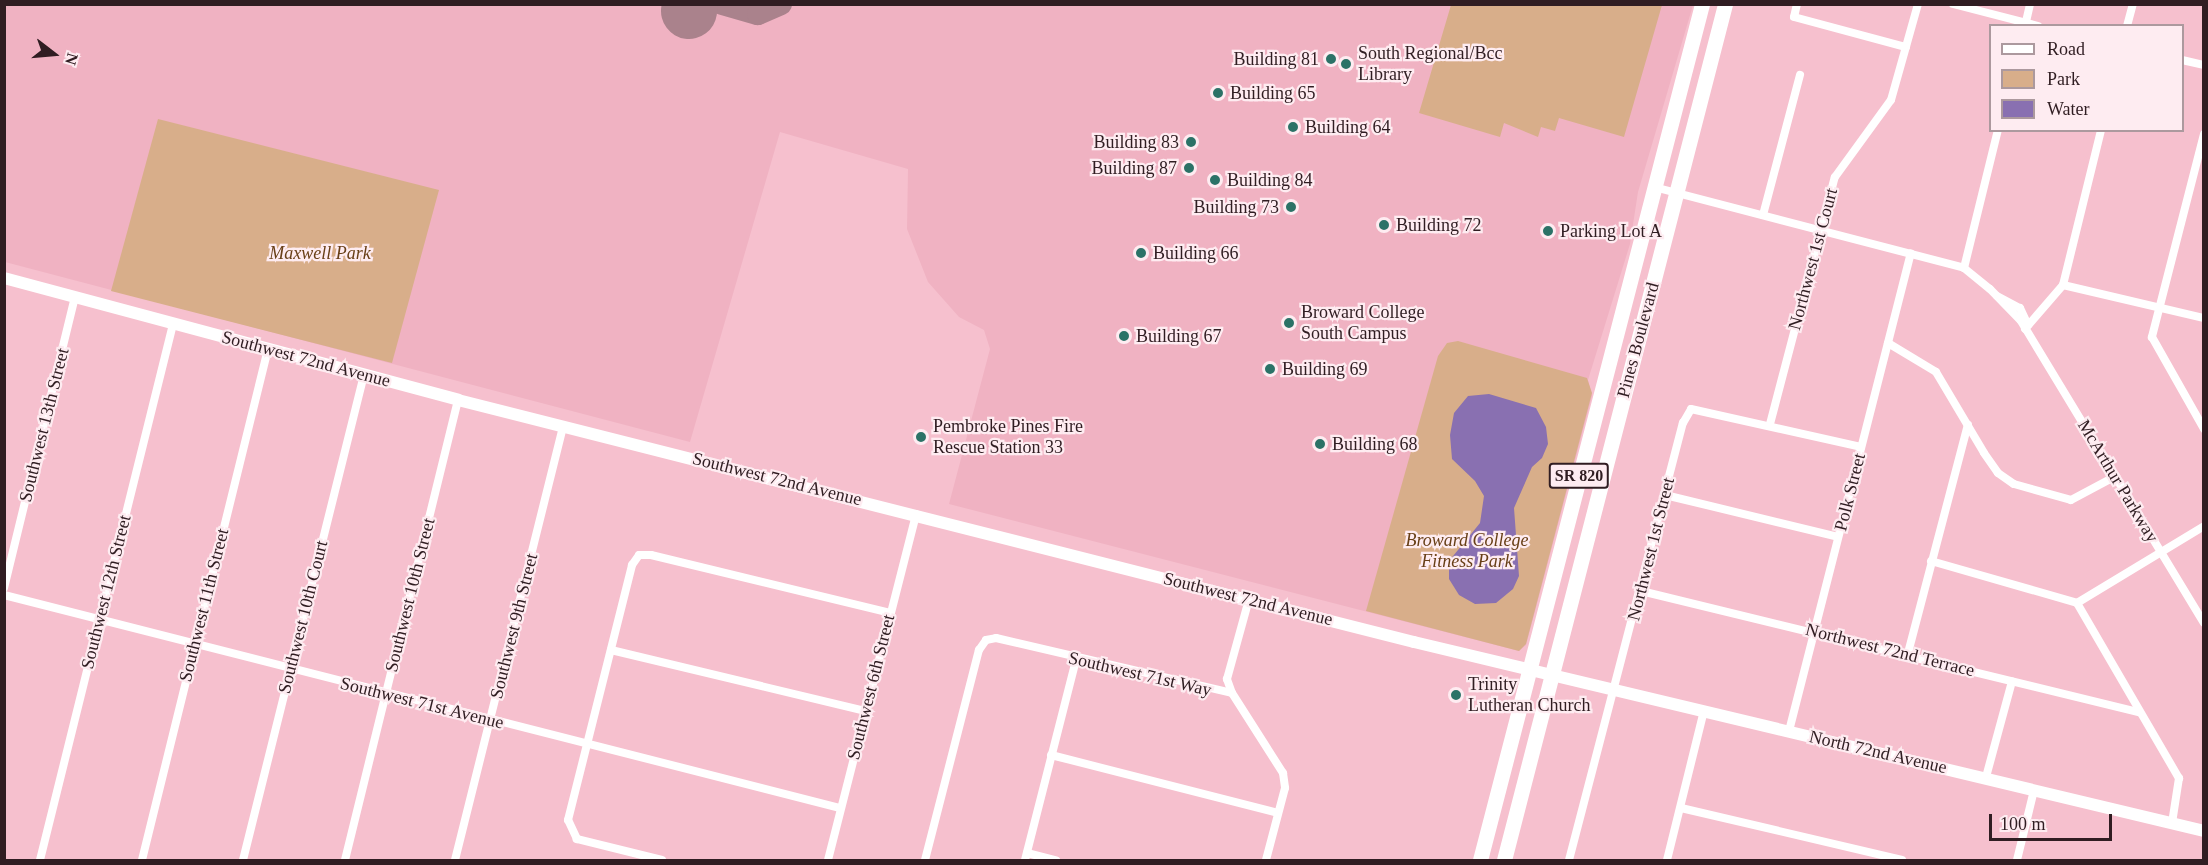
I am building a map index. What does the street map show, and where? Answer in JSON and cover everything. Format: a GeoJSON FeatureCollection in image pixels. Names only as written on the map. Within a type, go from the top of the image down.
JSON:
{"type":"FeatureCollection","features":[{"type":"Feature","properties":{"kind":"highway","name":"Pines Boulevard"},"geometry":{"type":"LineString","coordinates":[[1530,671],[1702,4]]}},
{"type":"Feature","properties":{"kind":"highway","name":"Pines Boulevard"},"geometry":{"type":"LineString","coordinates":[[1551,675],[1725,4]]}},
{"type":"Feature","properties":{"kind":"highway"},"geometry":{"type":"LineString","coordinates":[[1605,377],[1623,399]]}},
{"type":"Feature","properties":{"kind":"highway","name":"SR 820"},"geometry":{"type":"LineString","coordinates":[[1480,861],[1530,671]]}},
{"type":"Feature","properties":{"kind":"highway","name":"SR 820"},"geometry":{"type":"LineString","coordinates":[[1504,861],[1551,675]]}},
{"type":"Feature","properties":{"kind":"street"},"geometry":{"type":"LineString","coordinates":[[1797,4],[1794,17],[1906,47]]}},
{"type":"Feature","properties":{"kind":"street","name":"Northwest 1st Court"},"geometry":{"type":"LineString","coordinates":[[1770,424],[1819,230],[1835,177],[1891,100],[1918,4]]}},
{"type":"Feature","properties":{"kind":"street"},"geometry":{"type":"LineString","coordinates":[[1953,4],[2025,24],[2030,4]]}},
{"type":"Feature","properties":{"kind":"street"},"geometry":{"type":"LineString","coordinates":[[2128,24],[2133,4]]}},
{"type":"Feature","properties":{"kind":"street"},"geometry":{"type":"LineString","coordinates":[[2184,60],[2204,65]]}},
{"type":"Feature","properties":{"kind":"street"},"geometry":{"type":"LineString","coordinates":[[1763,215],[1800,75]]}},
{"type":"Feature","properties":{"kind":"street"},"geometry":{"type":"LineString","coordinates":[[1964,268],[1998,132]]}},
{"type":"Feature","properties":{"kind":"street"},"geometry":{"type":"LineString","coordinates":[[2027,327],[2037,312],[2056,297],[2063,285],[2101,132]]}},
{"type":"Feature","properties":{"kind":"street"},"geometry":{"type":"LineString","coordinates":[[2204,134],[2152,337],[2204,429]]}},
{"type":"Feature","properties":{"kind":"street","name":"McArthur Parkway"},"geometry":{"type":"LineString","coordinates":[[1654,187],[1964,268],[1997,296],[2027,327]]}},
{"type":"Feature","properties":{"kind":"street","name":"Polk Street"},"geometry":{"type":"LineString","coordinates":[[1788,731],[1911,253]]}},
{"type":"Feature","properties":{"kind":"street","name":"Southwest 72nd Avenue"},"geometry":{"type":"LineString","coordinates":[[4,278],[458,400],[1551,675]]}},
{"type":"Feature","properties":{"kind":"street"},"geometry":{"type":"LineString","coordinates":[[2063,285],[2204,318]]}},
{"type":"Feature","properties":{"kind":"street","name":"McArthur Parkway"},"geometry":{"type":"LineString","coordinates":[[1997,296],[2007,298],[2022,312],[2032,339],[2204,623]]}},
{"type":"Feature","properties":{"kind":"street","name":"Southwest 13th Street"},"geometry":{"type":"LineString","coordinates":[[4,588],[75,297]]}},
{"type":"Feature","properties":{"kind":"street"},"geometry":{"type":"LineString","coordinates":[[2022,312],[2037,312]]}},
{"type":"Feature","properties":{"kind":"street","name":"Southwest 12th Street"},"geometry":{"type":"LineString","coordinates":[[40,861],[173,324]]}},
{"type":"Feature","properties":{"kind":"street"},"geometry":{"type":"LineString","coordinates":[[1888,343],[1936,372],[1998,473],[2014,484],[2071,500],[2116,476]]}},
{"type":"Feature","properties":{"kind":"street","name":"Southwest 11th Street"},"geometry":{"type":"LineString","coordinates":[[142,861],[268,349]]}},
{"type":"Feature","properties":{"kind":"street","name":"Southwest 10th Court"},"geometry":{"type":"LineString","coordinates":[[243,861],[364,375]]}},
{"type":"Feature","properties":{"kind":"street","name":"Southwest 10th Street"},"geometry":{"type":"LineString","coordinates":[[345,861],[458,400]]}},
{"type":"Feature","properties":{"kind":"street","name":"Northwest 1st Street"},"geometry":{"type":"LineString","coordinates":[[1569,861],[1683,423],[1691,409],[1770,424]]}},
{"type":"Feature","properties":{"kind":"street"},"geometry":{"type":"LineString","coordinates":[[1770,424],[1861,447]]}},
{"type":"Feature","properties":{"kind":"street"},"geometry":{"type":"LineString","coordinates":[[1908,654],[1968,425]]}},
{"type":"Feature","properties":{"kind":"street","name":"Southwest 9th Street"},"geometry":{"type":"LineString","coordinates":[[455,861],[562,426]]}},
{"type":"Feature","properties":{"kind":"street"},"geometry":{"type":"LineString","coordinates":[[1665,495],[1838,537]]}},
{"type":"Feature","properties":{"kind":"street","name":"Southwest 6th Street"},"geometry":{"type":"LineString","coordinates":[[828,861],[916,514]]}},
{"type":"Feature","properties":{"kind":"street"},"geometry":{"type":"LineString","coordinates":[[2078,603],[2161,550],[2204,526]]}},
{"type":"Feature","properties":{"kind":"street"},"geometry":{"type":"LineString","coordinates":[[662,861],[577,838],[571,831],[568,820],[632,565],[639,555],[651,555],[890,613]]}},
{"type":"Feature","properties":{"kind":"street"},"geometry":{"type":"LineString","coordinates":[[1931,561],[2078,603],[2179,778],[2172,823]]}},
{"type":"Feature","properties":{"kind":"street","name":"Northwest 72nd Terrace"},"geometry":{"type":"LineString","coordinates":[[1641,591],[1814,630],[2139,712]]}},
{"type":"Feature","properties":{"kind":"street","name":"Southwest 71st Avenue"},"geometry":{"type":"LineString","coordinates":[[4,595],[840,808]]}},
{"type":"Feature","properties":{"kind":"street"},"geometry":{"type":"LineString","coordinates":[[1232,693],[1227,679],[1249,599]]}},
{"type":"Feature","properties":{"kind":"street","name":"Southwest 71st Way"},"geometry":{"type":"LineString","coordinates":[[925,861],[979,650],[986,640],[996,638],[1076,660],[1232,693],[1284,773],[1285,788],[1266,861]]}},
{"type":"Feature","properties":{"kind":"street"},"geometry":{"type":"LineString","coordinates":[[611,650],[865,711]]}},
{"type":"Feature","properties":{"kind":"street"},"geometry":{"type":"LineString","coordinates":[[1056,861],[1026,857],[1076,660]]}},
{"type":"Feature","properties":{"kind":"street","name":"North 72nd Avenue"},"geometry":{"type":"LineString","coordinates":[[1551,675],[1986,777],[2204,831]]}},
{"type":"Feature","properties":{"kind":"street"},"geometry":{"type":"LineString","coordinates":[[1986,777],[2012,681]]}},
{"type":"Feature","properties":{"kind":"street"},"geometry":{"type":"LineString","coordinates":[[1668,861],[1704,710]]}},
{"type":"Feature","properties":{"kind":"street"},"geometry":{"type":"LineString","coordinates":[[1051,755],[1278,813]]}},
{"type":"Feature","properties":{"kind":"street"},"geometry":{"type":"LineString","coordinates":[[2017,861],[2034,790]]}},
{"type":"Feature","properties":{"kind":"street"},"geometry":{"type":"LineString","coordinates":[[1681,808],[1902,861]]}},
{"type":"Feature","properties":{"kind":"shaded area"},"geometry":{"type":"Polygon","coordinates":[[[4,5],[1693,5],[1638,192],[1630,244],[1588,380],[1592,396],[1526,645],[1519,651],[949,504],[990,349],[984,330],[959,317],[928,282],[907,229],[908,169],[780,132],[690,442],[5,262],[4,5]]]}},
{"type":"Feature","properties":{"kind":"green space"},"geometry":{"type":"Polygon","coordinates":[[[1451,5],[1662,5],[1624,137],[1559,118],[1555,131],[1541,127],[1538,137],[1504,123],[1500,137],[1419,113],[1451,5]]]}},
{"type":"Feature","properties":{"kind":"green space","name":"Maxwell Park"},"geometry":{"type":"Polygon","coordinates":[[[158,119],[439,190],[392,363],[111,291],[158,119]]]}},
{"type":"Feature","properties":{"kind":"green space","name":"Broward College Fitness Park"},"geometry":{"type":"Polygon","coordinates":[[[1458,341],[1587,378],[1592,393],[1526,644],[1519,651],[1366,611],[1438,356],[1447,343],[1458,341]]]}},
{"type":"Feature","properties":{"kind":"water"},"geometry":{"type":"Polygon","coordinates":[[[1489,394],[1536,408],[1546,427],[1548,444],[1542,458],[1532,467],[1514,508],[1519,576],[1513,589],[1496,603],[1475,604],[1459,595],[1449,579],[1449,561],[1480,523],[1484,496],[1475,481],[1452,459],[1450,435],[1454,413],[1468,396],[1489,394]]]}},
{"type":"Feature","properties":{"kind":"taxiway"},"geometry":{"type":"LineString","coordinates":[[722,4],[758,14],[781,4]]}},
{"type":"Feature","properties":{"kind":"runway"},"geometry":{"type":"LineString","coordinates":[[689,11],[690,4]]}},
{"type":"Feature","properties":{"kind":"place","name":"Building 81"},"geometry":{"type":"Point","coordinates":[1331,59]}},
{"type":"Feature","properties":{"kind":"place","name":"South Regional/Bcc Library"},"geometry":{"type":"Point","coordinates":[1346,64]}},
{"type":"Feature","properties":{"kind":"place","name":"Building 65"},"geometry":{"type":"Point","coordinates":[1218,93]}},
{"type":"Feature","properties":{"kind":"place","name":"Building 64"},"geometry":{"type":"Point","coordinates":[1293,127]}},
{"type":"Feature","properties":{"kind":"place","name":"Building 83"},"geometry":{"type":"Point","coordinates":[1191,142]}},
{"type":"Feature","properties":{"kind":"place","name":"Building 87"},"geometry":{"type":"Point","coordinates":[1189,168]}},
{"type":"Feature","properties":{"kind":"place","name":"Building 84"},"geometry":{"type":"Point","coordinates":[1215,180]}},
{"type":"Feature","properties":{"kind":"place","name":"Building 73"},"geometry":{"type":"Point","coordinates":[1291,207]}},
{"type":"Feature","properties":{"kind":"place","name":"Building 72"},"geometry":{"type":"Point","coordinates":[1384,225]}},
{"type":"Feature","properties":{"kind":"place","name":"Parking Lot A"},"geometry":{"type":"Point","coordinates":[1548,231]}},
{"type":"Feature","properties":{"kind":"place","name":"Building 66"},"geometry":{"type":"Point","coordinates":[1141,253]}},
{"type":"Feature","properties":{"kind":"place","name":"Broward College South Campus"},"geometry":{"type":"Point","coordinates":[1289,323]}},
{"type":"Feature","properties":{"kind":"place","name":"Building 67"},"geometry":{"type":"Point","coordinates":[1124,336]}},
{"type":"Feature","properties":{"kind":"place","name":"Building 69"},"geometry":{"type":"Point","coordinates":[1270,369]}},
{"type":"Feature","properties":{"kind":"place","name":"Pembroke Pines Fire Rescue Station 33"},"geometry":{"type":"Point","coordinates":[921,437]}},
{"type":"Feature","properties":{"kind":"place","name":"Building 68"},"geometry":{"type":"Point","coordinates":[1320,444]}},
{"type":"Feature","properties":{"kind":"place","name":"Trinity Lutheran Church"},"geometry":{"type":"Point","coordinates":[1456,695]}}]}
